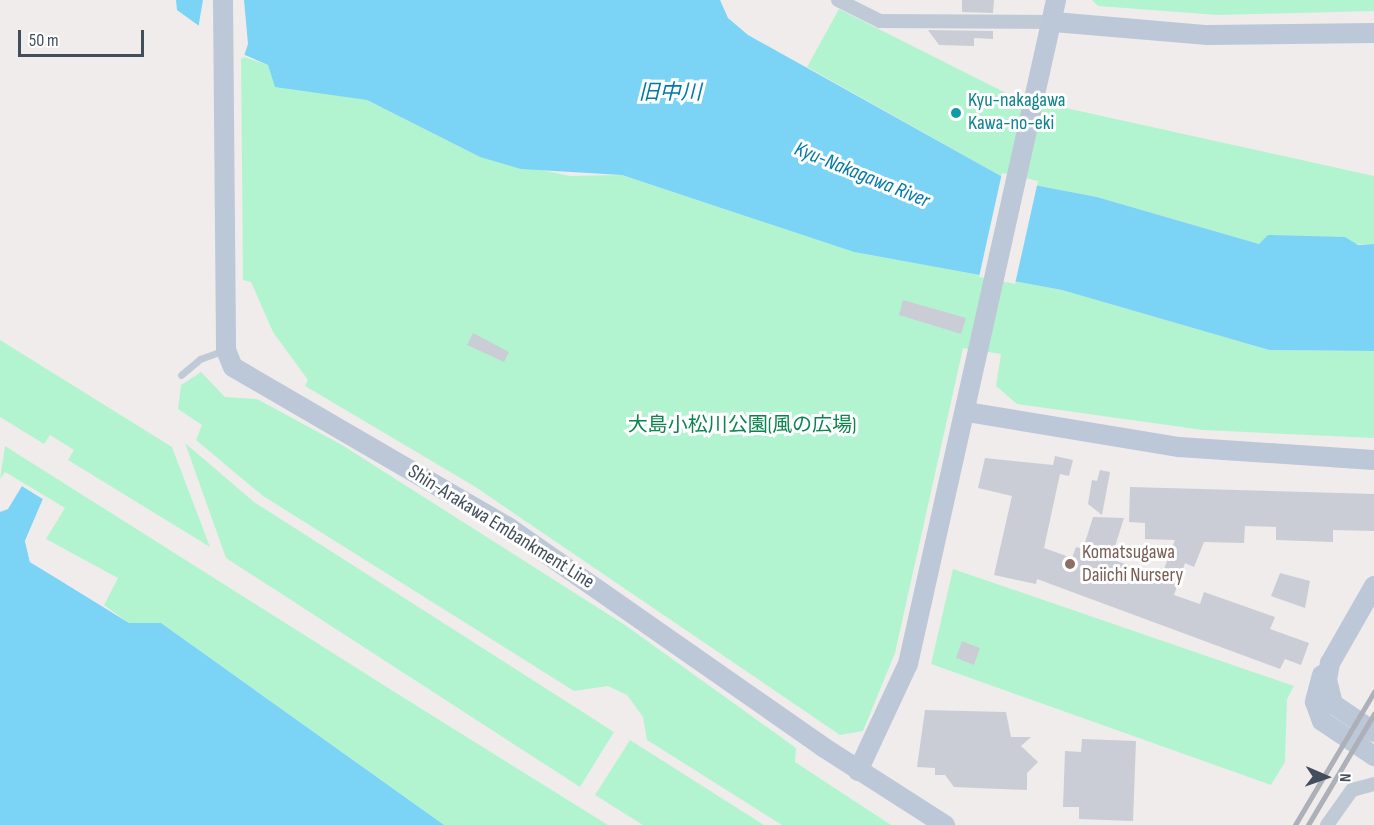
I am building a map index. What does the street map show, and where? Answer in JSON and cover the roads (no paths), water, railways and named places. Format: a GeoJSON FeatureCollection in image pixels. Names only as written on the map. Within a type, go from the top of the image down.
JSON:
{"type":"FeatureCollection","features":[{"type":"Feature","properties":{"kind":"street"},"geometry":{"type":"LineString","coordinates":[[223,0],[226,350]]}},
{"type":"Feature","properties":{"kind":"street"},"geometry":{"type":"LineString","coordinates":[[838,0],[880,21],[1054,22],[1207,35],[1374,33]]}},
{"type":"Feature","properties":{"kind":"street"},"geometry":{"type":"LineString","coordinates":[[858,771],[908,663],[967,412],[1054,22],[1056,0]]}},
{"type":"Feature","properties":{"kind":"street","name":"Shin-Arakawa Embankment Line"},"geometry":{"type":"LineString","coordinates":[[226,350],[242,375],[508,527],[858,771],[945,825]]}},
{"type":"Feature","properties":{"kind":"street"},"geometry":{"type":"LineString","coordinates":[[967,412],[1179,447],[1374,460]]}},
{"type":"Feature","properties":{"kind":"street"},"geometry":{"type":"LineString","coordinates":[[1374,586],[1315,690],[1317,712],[1327,727],[1374,756]]}},
{"type":"Feature","properties":{"kind":"street"},"geometry":{"type":"LineString","coordinates":[[1330,663],[1328,694],[1333,704],[1374,732]]}},
{"type":"Feature","properties":{"kind":"street"},"geometry":{"type":"LineString","coordinates":[[1328,825],[1352,790],[1374,784]]}},
{"type":"Feature","properties":{"kind":"lane"},"geometry":{"type":"LineString","coordinates":[[181,375],[200,359],[226,350]]}},
{"type":"Feature","properties":{"kind":"water","name":"旧中川"},"geometry":{"type":"Polygon","coordinates":[[[176,0],[720,0],[728,18],[748,35],[1008,180],[1097,197],[1259,244],[1268,235],[1345,237],[1358,245],[1374,244],[1374,351],[1269,350],[1062,290],[854,252],[622,175],[521,169],[480,157],[367,100],[275,87],[268,65],[231,49],[177,10],[176,0]]]}},
{"type":"Feature","properties":{"kind":"water"},"geometry":{"type":"Polygon","coordinates":[[[22,486],[43,499],[25,541],[30,562],[129,623],[161,623],[444,825],[0,825],[0,512],[22,486]]]}},
{"type":"Feature","properties":{"kind":"railway"},"geometry":{"type":"LineString","coordinates":[[1295,825],[1374,692]]}},
{"type":"Feature","properties":{"kind":"railway"},"geometry":{"type":"LineString","coordinates":[[1308,825],[1374,714]]}},
{"type":"Feature","properties":{"kind":"place","name":"Kyu-nakagawa Kawa-no-eki"},"geometry":{"type":"Point","coordinates":[956,113]}},
{"type":"Feature","properties":{"kind":"place","name":"Komatsugawa Daiichi Nursery"},"geometry":{"type":"Point","coordinates":[1070,564]}},
{"type":"Feature","properties":{"kind":"water label","name":"Kyu-Nakagawa River"},"geometry":{"type":"Point","coordinates":[862,175]}},
{"type":"Feature","properties":{"kind":"park label","name":"大島小松川公園(風の広場)"},"geometry":{"type":"Point","coordinates":[742,425]}}]}
